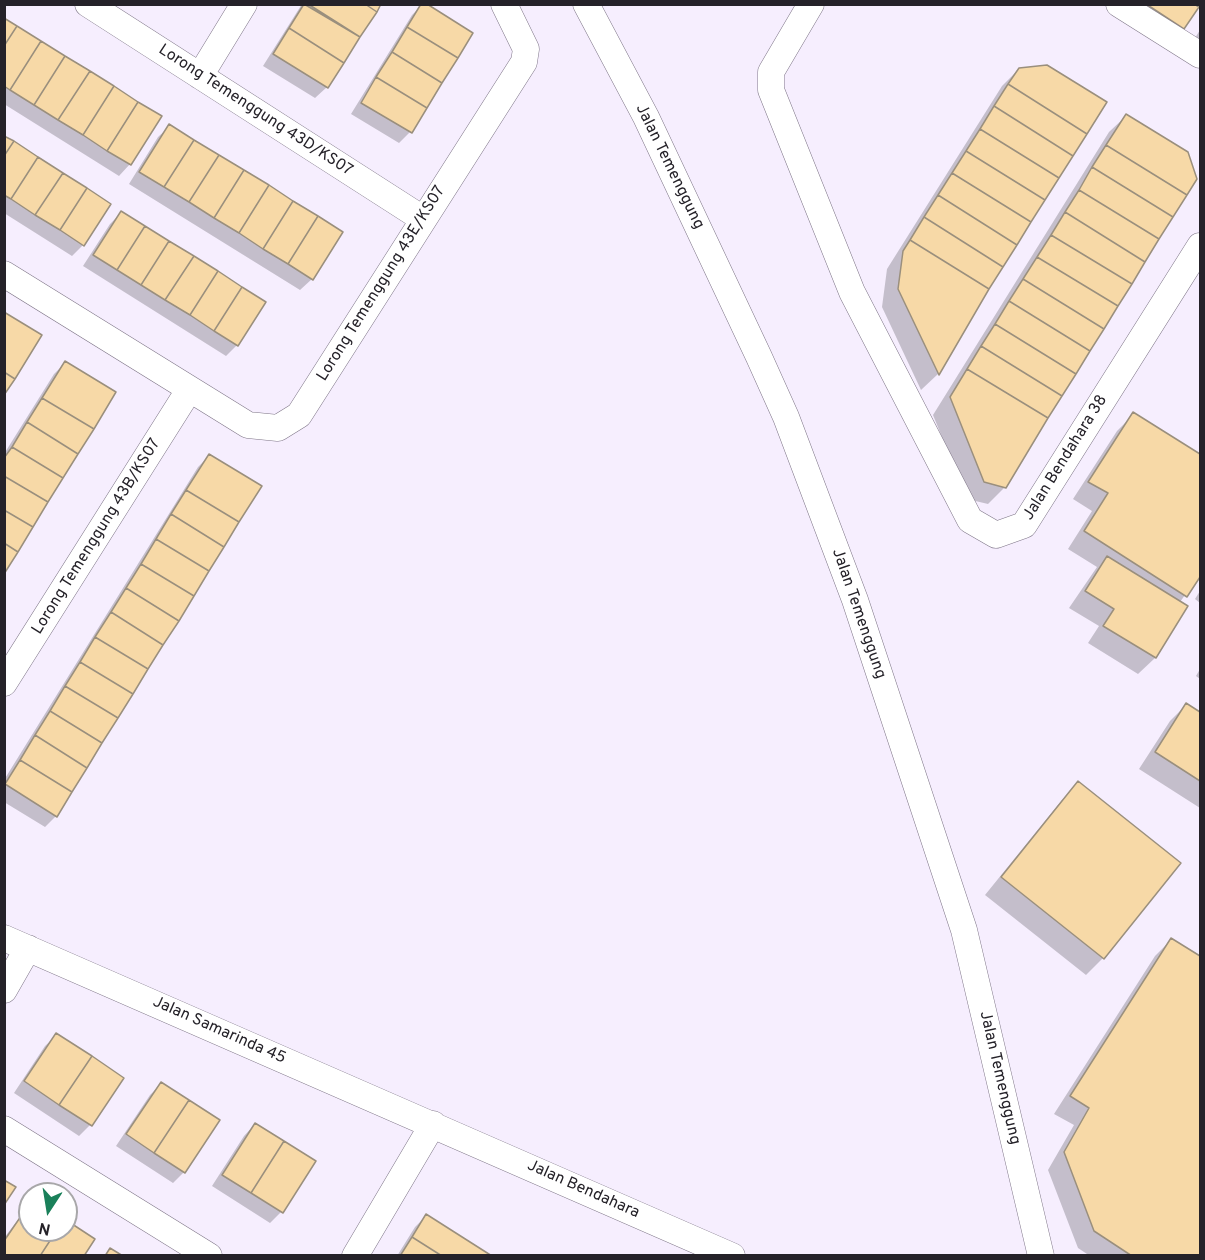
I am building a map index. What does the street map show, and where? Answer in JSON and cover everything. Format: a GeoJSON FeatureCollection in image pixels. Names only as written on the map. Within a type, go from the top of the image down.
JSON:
{"type":"FeatureCollection","features":[{"type":"Feature","properties":{"kind":"street","name":"Lorong Temenggung 43D/KS07"},"geometry":{"type":"LineString","coordinates":[[88,4],[423,219]]}},
{"type":"Feature","properties":{"kind":"street"},"geometry":{"type":"LineString","coordinates":[[200,75],[244,4]]}},
{"type":"Feature","properties":{"kind":"street","name":"Lorong Temenggung 43E/KS07"},"geometry":{"type":"LineString","coordinates":[[4,274],[189,390],[248,424],[278,428],[298,415],[524,62],[526,49],[504,4]]}},
{"type":"Feature","properties":{"kind":"street","name":"Jalan Temenggung"},"geometry":{"type":"LineString","coordinates":[[586,4],[646,117],[772,387],[855,600],[964,930],[1041,1254]]}},
{"type":"Feature","properties":{"kind":"street","name":"Jalan Bendahara 38"},"geometry":{"type":"LineString","coordinates":[[811,4],[771,72],[771,90],[852,292],[970,520],[996,534],[1024,525],[1200,246]]}},
{"type":"Feature","properties":{"kind":"street"},"geometry":{"type":"LineString","coordinates":[[1119,4],[1200,55]]}},
{"type":"Feature","properties":{"kind":"street","name":"Lorong Temenggung 43B/KS07"},"geometry":{"type":"LineString","coordinates":[[4,683],[189,390]]}},
{"type":"Feature","properties":{"kind":"street","name":"Jalan Samarinda 45"},"geometry":{"type":"LineString","coordinates":[[4,938],[433,1124]]}},
{"type":"Feature","properties":{"kind":"street"},"geometry":{"type":"LineString","coordinates":[[4,990],[28,948]]}},
{"type":"Feature","properties":{"kind":"street"},"geometry":{"type":"LineString","coordinates":[[355,1256],[433,1124]]}},
{"type":"Feature","properties":{"kind":"street","name":"Jalan Bendahara"},"geometry":{"type":"LineString","coordinates":[[433,1124],[732,1256]]}},
{"type":"Feature","properties":{"kind":"street"},"geometry":{"type":"LineString","coordinates":[[4,1129],[209,1256]]}},
{"type":"Feature","properties":{"kind":"building"},"geometry":{"type":"Polygon","coordinates":[[[304,4],[360,37],[344,63],[289,28],[304,4]]]}},
{"type":"Feature","properties":{"kind":"building"},"geometry":{"type":"Polygon","coordinates":[[[308,4],[365,4],[377,12],[360,37],[308,4]]]}},
{"type":"Feature","properties":{"kind":"building"},"geometry":{"type":"Polygon","coordinates":[[[365,4],[381,4],[377,12],[365,4]]]}},
{"type":"Feature","properties":{"kind":"building"},"geometry":{"type":"Polygon","coordinates":[[[421,4],[427,4],[473,33],[458,58],[407,27],[421,4]]]}},
{"type":"Feature","properties":{"kind":"building"},"geometry":{"type":"Polygon","coordinates":[[[1146,4],[1194,4],[1199,7],[1184,29],[1146,4]]]}},
{"type":"Feature","properties":{"kind":"building"},"geometry":{"type":"Polygon","coordinates":[[[4,18],[17,26],[4,46],[4,18]]]}},
{"type":"Feature","properties":{"kind":"building"},"geometry":{"type":"Polygon","coordinates":[[[17,26],[41,41],[10,90],[4,86],[4,46],[17,26]]]}},
{"type":"Feature","properties":{"kind":"building"},"geometry":{"type":"Polygon","coordinates":[[[407,27],[458,58],[442,83],[392,52],[407,27]]]}},
{"type":"Feature","properties":{"kind":"building"},"geometry":{"type":"Polygon","coordinates":[[[289,28],[344,63],[328,88],[273,54],[289,28]]]}},
{"type":"Feature","properties":{"kind":"building"},"geometry":{"type":"Polygon","coordinates":[[[41,41],[65,56],[34,105],[10,90],[41,41]]]}},
{"type":"Feature","properties":{"kind":"building"},"geometry":{"type":"Polygon","coordinates":[[[392,52],[442,83],[427,108],[376,77],[392,52]]]}},
{"type":"Feature","properties":{"kind":"building"},"geometry":{"type":"Polygon","coordinates":[[[65,56],[90,71],[58,120],[34,105],[65,56]]]}},
{"type":"Feature","properties":{"kind":"building"},"geometry":{"type":"Polygon","coordinates":[[[1047,65],[1107,102],[1087,134],[1008,84],[1019,68],[1047,65]]]}},
{"type":"Feature","properties":{"kind":"building"},"geometry":{"type":"Polygon","coordinates":[[[90,71],[114,86],[83,135],[58,120],[90,71]]]}},
{"type":"Feature","properties":{"kind":"building"},"geometry":{"type":"Polygon","coordinates":[[[376,77],[427,108],[412,133],[361,103],[376,77]]]}},
{"type":"Feature","properties":{"kind":"building"},"geometry":{"type":"Polygon","coordinates":[[[1008,84],[1087,134],[1073,156],[994,106],[1008,84]]]}},
{"type":"Feature","properties":{"kind":"building"},"geometry":{"type":"Polygon","coordinates":[[[114,86],[138,102],[107,151],[83,135],[114,86]]]}},
{"type":"Feature","properties":{"kind":"building"},"geometry":{"type":"Polygon","coordinates":[[[138,102],[162,116],[131,165],[107,151],[138,102]]]}},
{"type":"Feature","properties":{"kind":"building"},"geometry":{"type":"Polygon","coordinates":[[[994,106],[1073,156],[1059,178],[980,129],[994,106]]]}},
{"type":"Feature","properties":{"kind":"building"},"geometry":{"type":"Polygon","coordinates":[[[1126,114],[1188,152],[1197,179],[1187,195],[1106,145],[1126,114]]]}},
{"type":"Feature","properties":{"kind":"building"},"geometry":{"type":"Polygon","coordinates":[[[169,124],[194,140],[164,187],[139,172],[169,124]]]}},
{"type":"Feature","properties":{"kind":"building"},"geometry":{"type":"Polygon","coordinates":[[[980,129],[1059,178],[1045,200],[966,151],[980,129]]]}},
{"type":"Feature","properties":{"kind":"building"},"geometry":{"type":"Polygon","coordinates":[[[4,136],[14,141],[4,156],[4,136]]]}},
{"type":"Feature","properties":{"kind":"building"},"geometry":{"type":"Polygon","coordinates":[[[194,140],[219,155],[189,202],[164,187],[194,140]]]}},
{"type":"Feature","properties":{"kind":"building"},"geometry":{"type":"Polygon","coordinates":[[[14,141],[38,157],[11,199],[4,195],[4,156],[14,141]]]}},
{"type":"Feature","properties":{"kind":"building"},"geometry":{"type":"Polygon","coordinates":[[[1106,145],[1187,195],[1173,217],[1092,167],[1106,145]]]}},
{"type":"Feature","properties":{"kind":"building"},"geometry":{"type":"Polygon","coordinates":[[[966,151],[1045,200],[1031,222],[952,173],[966,151]]]}},
{"type":"Feature","properties":{"kind":"building"},"geometry":{"type":"Polygon","coordinates":[[[219,155],[244,170],[214,218],[189,202],[219,155]]]}},
{"type":"Feature","properties":{"kind":"building"},"geometry":{"type":"Polygon","coordinates":[[[38,157],[63,173],[35,215],[11,199],[38,157]]]}},
{"type":"Feature","properties":{"kind":"building"},"geometry":{"type":"Polygon","coordinates":[[[1092,167],[1173,217],[1159,239],[1079,190],[1092,167]]]}},
{"type":"Feature","properties":{"kind":"building"},"geometry":{"type":"Polygon","coordinates":[[[244,170],[269,185],[239,233],[214,218],[244,170]]]}},
{"type":"Feature","properties":{"kind":"building"},"geometry":{"type":"Polygon","coordinates":[[[63,173],[87,188],[60,230],[35,215],[63,173]]]}},
{"type":"Feature","properties":{"kind":"building"},"geometry":{"type":"Polygon","coordinates":[[[952,173],[1031,222],[1017,245],[938,195],[952,173]]]}},
{"type":"Feature","properties":{"kind":"building"},"geometry":{"type":"Polygon","coordinates":[[[269,185],[293,201],[263,249],[239,233],[269,185]]]}},
{"type":"Feature","properties":{"kind":"building"},"geometry":{"type":"Polygon","coordinates":[[[87,188],[111,204],[84,246],[60,230],[87,188]]]}},
{"type":"Feature","properties":{"kind":"building"},"geometry":{"type":"Polygon","coordinates":[[[1079,190],[1159,239],[1145,262],[1065,212],[1079,190]]]}},
{"type":"Feature","properties":{"kind":"building"},"geometry":{"type":"Polygon","coordinates":[[[938,195],[1017,245],[1003,267],[924,217],[938,195]]]}},
{"type":"Feature","properties":{"kind":"building"},"geometry":{"type":"Polygon","coordinates":[[[293,201],[318,216],[288,264],[263,249],[293,201]]]}},
{"type":"Feature","properties":{"kind":"building"},"geometry":{"type":"Polygon","coordinates":[[[121,211],[145,226],[117,270],[93,255],[121,211]]]}},
{"type":"Feature","properties":{"kind":"building"},"geometry":{"type":"Polygon","coordinates":[[[1065,212],[1145,262],[1132,284],[1051,235],[1065,212]]]}},
{"type":"Feature","properties":{"kind":"building"},"geometry":{"type":"Polygon","coordinates":[[[318,216],[343,232],[313,280],[288,264],[318,216]]]}},
{"type":"Feature","properties":{"kind":"building"},"geometry":{"type":"Polygon","coordinates":[[[924,217],[1003,267],[989,289],[910,240],[924,217]]]}},
{"type":"Feature","properties":{"kind":"building"},"geometry":{"type":"Polygon","coordinates":[[[145,226],[169,241],[141,285],[117,270],[145,226]]]}},
{"type":"Feature","properties":{"kind":"building"},"geometry":{"type":"Polygon","coordinates":[[[1051,235],[1132,284],[1118,306],[1037,257],[1051,235]]]}},
{"type":"Feature","properties":{"kind":"building"},"geometry":{"type":"Polygon","coordinates":[[[910,240],[989,289],[939,375],[898,289],[903,251],[910,240]]]}},
{"type":"Feature","properties":{"kind":"building"},"geometry":{"type":"Polygon","coordinates":[[[169,241],[194,256],[165,300],[141,285],[169,241]]]}},
{"type":"Feature","properties":{"kind":"building"},"geometry":{"type":"Polygon","coordinates":[[[194,256],[218,271],[190,315],[165,300],[194,256]]]}},
{"type":"Feature","properties":{"kind":"building"},"geometry":{"type":"Polygon","coordinates":[[[1037,257],[1118,306],[1104,329],[1023,279],[1037,257]]]}},
{"type":"Feature","properties":{"kind":"building"},"geometry":{"type":"Polygon","coordinates":[[[218,271],[242,287],[214,331],[190,315],[218,271]]]}},
{"type":"Feature","properties":{"kind":"building"},"geometry":{"type":"Polygon","coordinates":[[[1023,279],[1104,329],[1090,351],[1009,301],[1023,279]]]}},
{"type":"Feature","properties":{"kind":"building"},"geometry":{"type":"Polygon","coordinates":[[[242,287],[266,302],[238,346],[214,331],[242,287]]]}},
{"type":"Feature","properties":{"kind":"building"},"geometry":{"type":"Polygon","coordinates":[[[1009,301],[1090,351],[1076,374],[995,324],[1009,301]]]}},
{"type":"Feature","properties":{"kind":"building"},"geometry":{"type":"Polygon","coordinates":[[[4,312],[42,335],[15,379],[4,372],[4,312]]]}},
{"type":"Feature","properties":{"kind":"building"},"geometry":{"type":"Polygon","coordinates":[[[995,324],[1076,374],[1062,396],[981,346],[995,324]]]}},
{"type":"Feature","properties":{"kind":"building"},"geometry":{"type":"Polygon","coordinates":[[[981,346],[1062,396],[1048,418],[967,369],[981,346]]]}},
{"type":"Feature","properties":{"kind":"building"},"geometry":{"type":"Polygon","coordinates":[[[65,361],[116,392],[94,429],[42,398],[65,361]]]}},
{"type":"Feature","properties":{"kind":"building"},"geometry":{"type":"Polygon","coordinates":[[[967,369],[1048,418],[1006,488],[984,482],[950,397],[967,369]]]}},
{"type":"Feature","properties":{"kind":"building"},"geometry":{"type":"Polygon","coordinates":[[[4,372],[15,379],[4,395],[4,372]]]}},
{"type":"Feature","properties":{"kind":"building"},"geometry":{"type":"Polygon","coordinates":[[[42,398],[94,429],[78,454],[27,422],[42,398]]]}},
{"type":"Feature","properties":{"kind":"building"},"geometry":{"type":"Polygon","coordinates":[[[1133,412],[1200,454],[1200,577],[1187,597],[1084,531],[1108,493],[1088,482],[1133,412]]]}},
{"type":"Feature","properties":{"kind":"building"},"geometry":{"type":"Polygon","coordinates":[[[27,422],[78,454],[63,478],[12,447],[27,422]]]}},
{"type":"Feature","properties":{"kind":"building"},"geometry":{"type":"Polygon","coordinates":[[[12,447],[63,478],[48,502],[4,476],[4,458],[12,447]]]}},
{"type":"Feature","properties":{"kind":"building"},"geometry":{"type":"Polygon","coordinates":[[[209,454],[262,486],[239,522],[186,490],[209,454]]]}},
{"type":"Feature","properties":{"kind":"building"},"geometry":{"type":"Polygon","coordinates":[[[4,476],[48,502],[33,527],[4,510],[4,476]]]}},
{"type":"Feature","properties":{"kind":"building"},"geometry":{"type":"Polygon","coordinates":[[[186,490],[239,522],[224,547],[171,514],[186,490]]]}},
{"type":"Feature","properties":{"kind":"building"},"geometry":{"type":"Polygon","coordinates":[[[4,510],[33,527],[18,552],[4,543],[4,510]]]}},
{"type":"Feature","properties":{"kind":"building"},"geometry":{"type":"Polygon","coordinates":[[[171,514],[224,547],[209,571],[156,539],[171,514]]]}},
{"type":"Feature","properties":{"kind":"building"},"geometry":{"type":"Polygon","coordinates":[[[156,539],[209,571],[194,596],[141,564],[156,539]]]}},
{"type":"Feature","properties":{"kind":"building"},"geometry":{"type":"Polygon","coordinates":[[[4,543],[18,552],[4,574],[4,543]]]}},
{"type":"Feature","properties":{"kind":"building"},"geometry":{"type":"Polygon","coordinates":[[[1107,556],[1188,606],[1156,658],[1103,626],[1114,609],[1085,591],[1107,556]]]}},
{"type":"Feature","properties":{"kind":"building"},"geometry":{"type":"Polygon","coordinates":[[[141,564],[194,596],[179,621],[126,588],[141,564]]]}},
{"type":"Feature","properties":{"kind":"building"},"geometry":{"type":"Polygon","coordinates":[[[126,588],[179,621],[163,645],[111,612],[126,588]]]}},
{"type":"Feature","properties":{"kind":"building"},"geometry":{"type":"Polygon","coordinates":[[[111,612],[163,645],[148,669],[95,637],[111,612]]]}},
{"type":"Feature","properties":{"kind":"building"},"geometry":{"type":"Polygon","coordinates":[[[95,637],[148,669],[133,694],[80,662],[95,637]]]}},
{"type":"Feature","properties":{"kind":"building"},"geometry":{"type":"Polygon","coordinates":[[[80,662],[133,694],[118,718],[65,686],[80,662]]]}},
{"type":"Feature","properties":{"kind":"building"},"geometry":{"type":"Polygon","coordinates":[[[65,686],[118,718],[102,743],[50,711],[65,686]]]}},
{"type":"Feature","properties":{"kind":"building"},"geometry":{"type":"Polygon","coordinates":[[[1186,703],[1200,712],[1200,781],[1155,752],[1186,703]]]}},
{"type":"Feature","properties":{"kind":"building"},"geometry":{"type":"Polygon","coordinates":[[[50,711],[102,743],[87,768],[35,735],[50,711]]]}},
{"type":"Feature","properties":{"kind":"building"},"geometry":{"type":"Polygon","coordinates":[[[35,735],[87,768],[72,792],[20,760],[35,735]]]}},
{"type":"Feature","properties":{"kind":"building"},"geometry":{"type":"Polygon","coordinates":[[[20,760],[72,792],[57,817],[5,784],[20,760]]]}},
{"type":"Feature","properties":{"kind":"building"},"geometry":{"type":"Polygon","coordinates":[[[1078,781],[1181,863],[1104,959],[1001,877],[1078,781]]]}},
{"type":"Feature","properties":{"kind":"building"},"geometry":{"type":"Polygon","coordinates":[[[1171,938],[1200,956],[1200,1256],[1132,1256],[1094,1231],[1064,1152],[1089,1108],[1070,1096],[1171,938]]]}},
{"type":"Feature","properties":{"kind":"building"},"geometry":{"type":"Polygon","coordinates":[[[56,1033],[92,1056],[59,1105],[24,1081],[56,1033]]]}},
{"type":"Feature","properties":{"kind":"building"},"geometry":{"type":"Polygon","coordinates":[[[92,1056],[124,1078],[92,1126],[59,1105],[92,1056]]]}},
{"type":"Feature","properties":{"kind":"building"},"geometry":{"type":"Polygon","coordinates":[[[161,1082],[189,1100],[154,1153],[126,1134],[161,1082]]]}},
{"type":"Feature","properties":{"kind":"building"},"geometry":{"type":"Polygon","coordinates":[[[189,1100],[220,1120],[185,1173],[154,1153],[189,1100]]]}},
{"type":"Feature","properties":{"kind":"building"},"geometry":{"type":"Polygon","coordinates":[[[255,1123],[284,1141],[251,1193],[222,1175],[255,1123]]]}},
{"type":"Feature","properties":{"kind":"building"},"geometry":{"type":"Polygon","coordinates":[[[284,1141],[316,1161],[283,1213],[251,1193],[284,1141]]]}},
{"type":"Feature","properties":{"kind":"building"},"geometry":{"type":"Polygon","coordinates":[[[4,1180],[16,1187],[4,1205],[4,1180]]]}},
{"type":"Feature","properties":{"kind":"building"},"geometry":{"type":"Polygon","coordinates":[[[426,1214],[492,1256],[442,1256],[412,1237],[426,1214]]]}},
{"type":"Feature","properties":{"kind":"building"},"geometry":{"type":"Polygon","coordinates":[[[18,1221],[18,1242],[49,1242],[40,1256],[4,1256],[4,1241],[18,1221]]]}},
{"type":"Feature","properties":{"kind":"building"},"geometry":{"type":"Polygon","coordinates":[[[78,1228],[95,1239],[84,1256],[40,1256],[49,1242],[78,1242],[78,1228]]]}},
{"type":"Feature","properties":{"kind":"building"},"geometry":{"type":"Polygon","coordinates":[[[412,1237],[442,1256],[400,1256],[412,1237]]]}},
{"type":"Feature","properties":{"kind":"building"},"geometry":{"type":"Polygon","coordinates":[[[110,1248],[123,1256],[105,1256],[110,1248]]]}}]}
